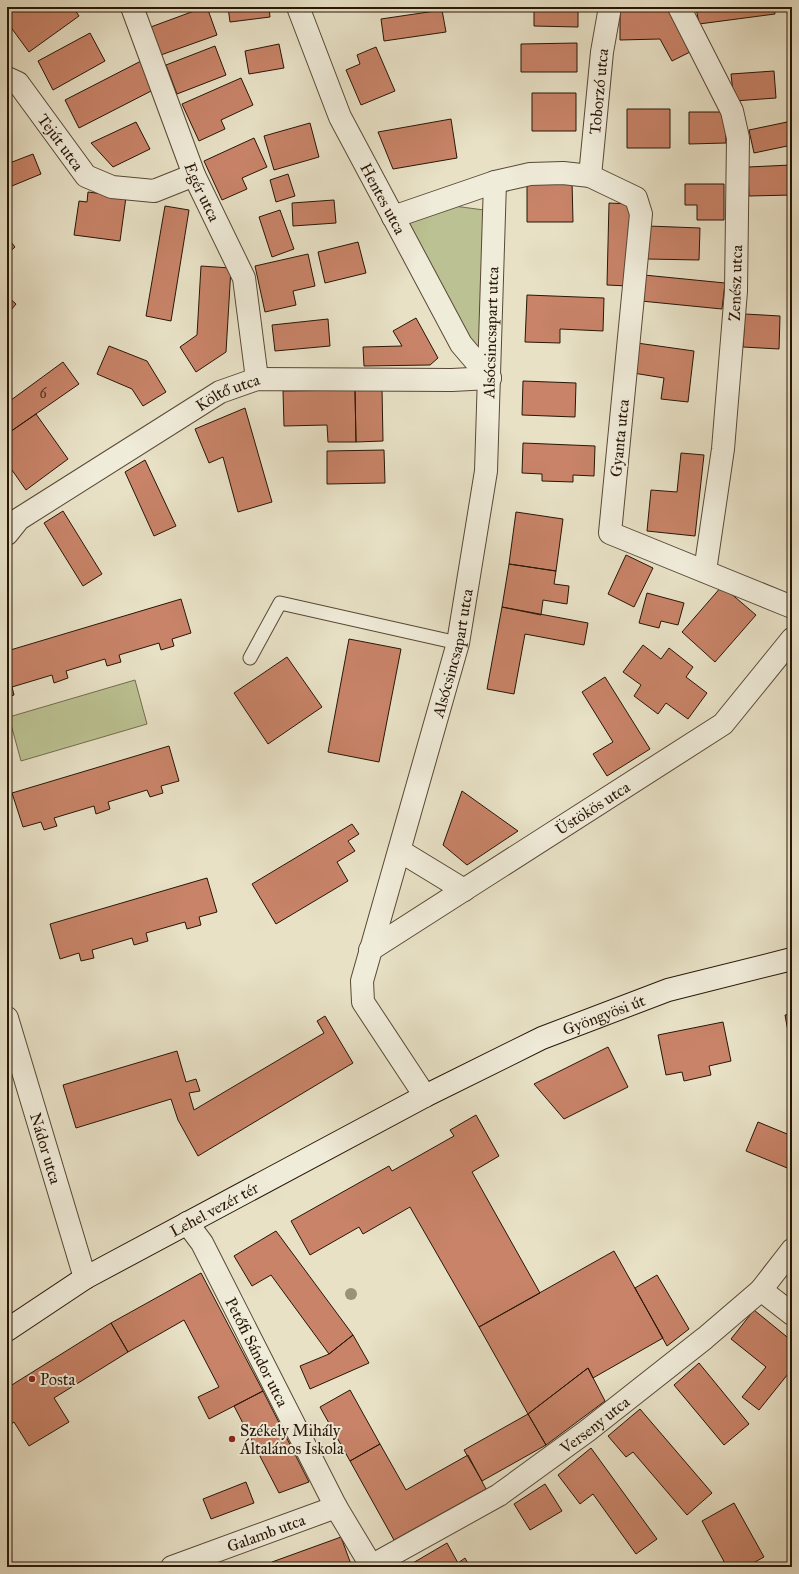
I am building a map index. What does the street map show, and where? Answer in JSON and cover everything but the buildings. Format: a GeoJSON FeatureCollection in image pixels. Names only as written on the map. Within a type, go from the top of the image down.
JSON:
{"type":"FeatureCollection","features":[{"type":"Feature","properties":{"kind":"street","name":"Egér utca"},"geometry":{"type":"LineString","coordinates":[[132,7],[194,175],[244,278],[257,379]]}},
{"type":"Feature","properties":{"kind":"street","name":"Hentes utca"},"geometry":{"type":"LineString","coordinates":[[298,7],[340,116],[461,344],[490,378]]}},
{"type":"Feature","properties":{"kind":"street","name":"Toborzó utca"},"geometry":{"type":"LineString","coordinates":[[590,176],[602,52],[610,7]]}},
{"type":"Feature","properties":{"kind":"street","name":"Zenész utca"},"geometry":{"type":"LineString","coordinates":[[678,7],[732,111],[738,138],[736,291],[722,449],[705,571]]}},
{"type":"Feature","properties":{"kind":"street","name":"Tejút utca"},"geometry":{"type":"LineString","coordinates":[[7,78],[18,83],[86,176],[112,188],[154,191],[194,175]]}},
{"type":"Feature","properties":{"kind":"street"},"geometry":{"type":"LineString","coordinates":[[394,217],[496,182],[530,174],[563,173],[590,176]]}},
{"type":"Feature","properties":{"kind":"street","name":"Gyanta utca"},"geometry":{"type":"LineString","coordinates":[[590,176],[636,198],[641,214],[610,533],[792,607]]}},
{"type":"Feature","properties":{"kind":"street","name":"Alsócsincsapart utca"},"geometry":{"type":"LineString","coordinates":[[425,1096],[363,1002],[362,981],[458,643],[486,471],[496,182]]}},
{"type":"Feature","properties":{"kind":"street","name":"Költő utca"},"geometry":{"type":"LineString","coordinates":[[7,534],[19,519],[220,392],[257,379],[452,380],[490,378]]}},
{"type":"Feature","properties":{"kind":"street","name":"Üstökös utca"},"geometry":{"type":"LineString","coordinates":[[370,950],[723,724],[792,639]]}},
{"type":"Feature","properties":{"kind":"street"},"geometry":{"type":"LineString","coordinates":[[400,851],[464,890]]}},
{"type":"Feature","properties":{"kind":"street","name":"Gyöngyösi út"},"geometry":{"type":"LineString","coordinates":[[425,1096],[542,1038],[668,990],[792,959]]}},
{"type":"Feature","properties":{"kind":"street","name":"Nádor utca"},"geometry":{"type":"LineString","coordinates":[[7,1018],[85,1278]]}},
{"type":"Feature","properties":{"kind":"street","name":"Lehel vezér tér"},"geometry":{"type":"LineString","coordinates":[[7,1330],[85,1278],[425,1096]]}},
{"type":"Feature","properties":{"kind":"street","name":"Petőfi Sándor utca"},"geometry":{"type":"LineString","coordinates":[[187,1223],[202,1243],[336,1506],[372,1567]]}},
{"type":"Feature","properties":{"kind":"street","name":"Verseny utca"},"geometry":{"type":"LineString","coordinates":[[372,1567],[499,1495],[593,1426],[705,1338],[761,1290],[792,1250]]}},
{"type":"Feature","properties":{"kind":"street"},"geometry":{"type":"LineString","coordinates":[[761,1290],[792,1314]]}},
{"type":"Feature","properties":{"kind":"street","name":"Galamb utca"},"geometry":{"type":"LineString","coordinates":[[172,1567],[336,1506]]}},
{"type":"Feature","properties":{"kind":"lane"},"geometry":{"type":"LineString","coordinates":[[250,658],[280,603],[458,643]]}},
{"type":"Feature","properties":{"kind":"green space"},"geometry":{"type":"Polygon","coordinates":[[[454,206],[484,210],[483,352],[475,354],[409,223],[425,212],[454,206]]]}},
{"type":"Feature","properties":{"kind":"green space"},"geometry":{"type":"Polygon","coordinates":[[[135,680],[147,724],[21,761],[9,717],[135,680]]]}},
{"type":"Feature","properties":{"kind":"place","name":"Posta"},"geometry":{"type":"Point","coordinates":[32,1379]}},
{"type":"Feature","properties":{"kind":"place","name":"Székely Mihály Általános Iskola"},"geometry":{"type":"Point","coordinates":[232,1439]}}]}
